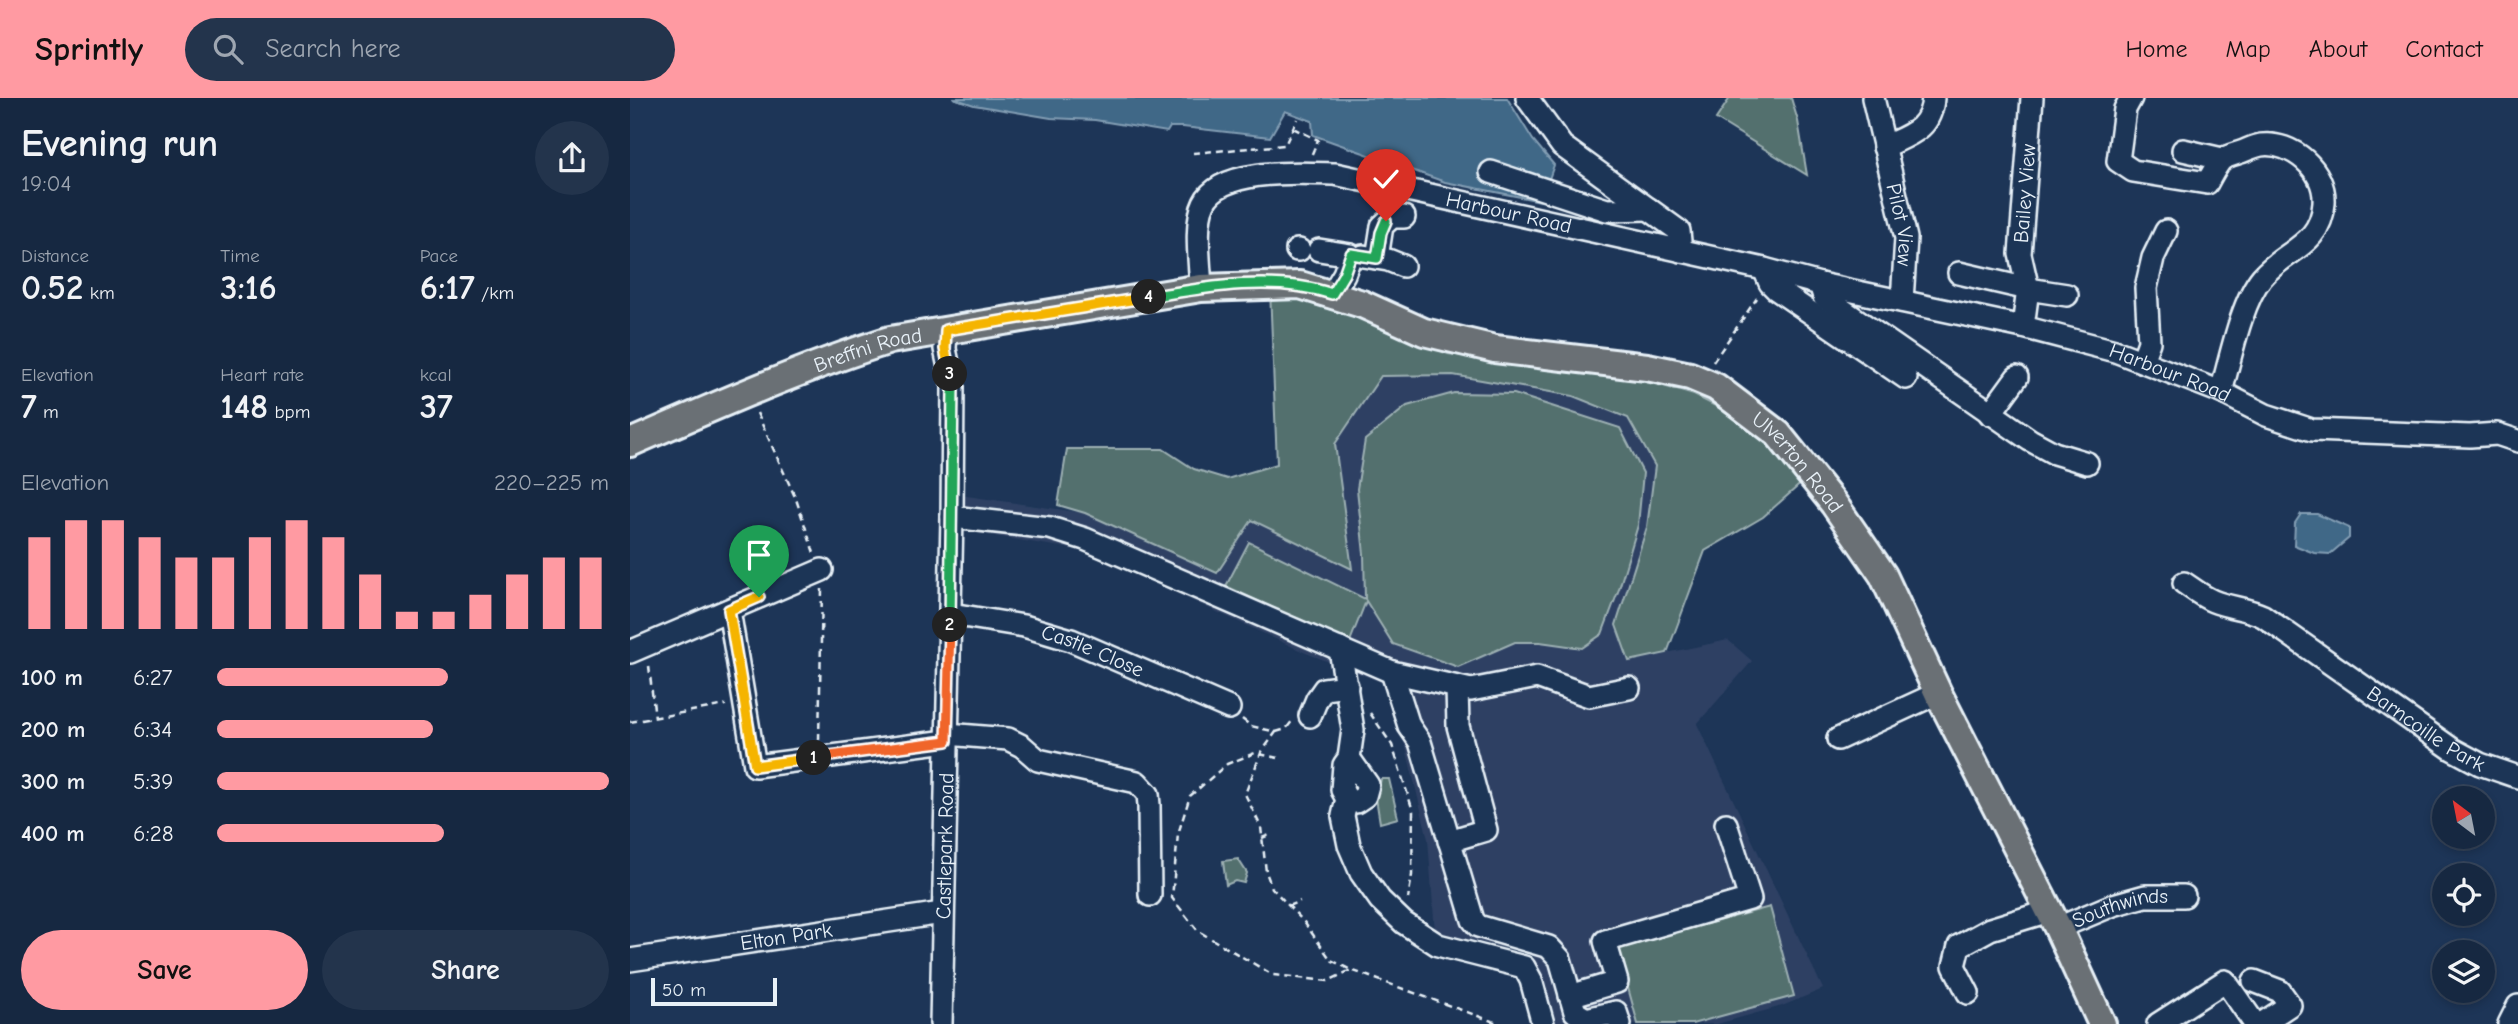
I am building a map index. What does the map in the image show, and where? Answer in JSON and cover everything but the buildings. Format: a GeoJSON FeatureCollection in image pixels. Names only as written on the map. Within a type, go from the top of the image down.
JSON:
{"type":"FeatureCollection","features":[{"type":"Feature","properties":{"kind":"main road","name":"Ulverton Road"},"geometry":{"type":"LineString","coordinates":[[1201,288],[1300,285],[1362,304],[1424,332],[1483,346],[1647,367],[1690,376],[1716,387],[1778,434],[1834,504],[1883,575],[1938,693],[2053,919],[2102,1024]]}},
{"type":"Feature","properties":{"kind":"main road","name":"Breffni Road"},"geometry":{"type":"LineString","coordinates":[[630,443],[748,393],[890,340],[1201,288]]}},
{"type":"Feature","properties":{"kind":"street"},"geometry":{"type":"LineString","coordinates":[[1527,98],[1562,146],[1679,230],[1681,251]]}},
{"type":"Feature","properties":{"kind":"street","name":"Pilot View"},"geometry":{"type":"LineString","coordinates":[[1873,98],[1906,238],[1902,301]]}},
{"type":"Feature","properties":{"kind":"street"},"geometry":{"type":"LineString","coordinates":[[1884,147],[1920,130],[1932,110],[1933,98]]}},
{"type":"Feature","properties":{"kind":"street","name":"Bailey View"},"geometry":{"type":"LineString","coordinates":[[2023,327],[2028,289],[2020,254],[2032,98]]}},
{"type":"Feature","properties":{"kind":"street"},"geometry":{"type":"LineString","coordinates":[[2130,98],[2118,161],[2133,171],[2207,183],[2222,159]]}},
{"type":"Feature","properties":{"kind":"street"},"geometry":{"type":"LineString","coordinates":[[2183,150],[2222,159],[2261,145],[2283,148],[2301,156],[2312,168],[2321,187],[2324,202],[2318,224],[2309,240],[2275,264],[2260,279],[2244,314],[2221,392]]}},
{"type":"Feature","properties":{"kind":"street"},"geometry":{"type":"LineString","coordinates":[[1491,172],[1607,210],[1649,209]]}},
{"type":"Feature","properties":{"kind":"street","name":"Harbour Road"},"geometry":{"type":"LineString","coordinates":[[1201,288],[1198,237],[1203,203],[1212,193],[1224,183],[1280,173],[1335,174],[1681,251],[1766,275],[2023,327],[2115,351],[2221,392],[2266,415],[2312,430],[2470,436],[2497,434],[2518,441]]}},
{"type":"Feature","properties":{"kind":"street"},"geometry":{"type":"LineString","coordinates":[[1377,258],[1382,226],[1392,218],[1404,217]]}},
{"type":"Feature","properties":{"kind":"street"},"geometry":{"type":"LineString","coordinates":[[2142,361],[2149,342],[2146,288],[2153,258],[2166,231]]}},
{"type":"Feature","properties":{"kind":"street"},"geometry":{"type":"LineString","coordinates":[[1305,250],[1377,258],[1404,266]]}},
{"type":"Feature","properties":{"kind":"street"},"geometry":{"type":"LineString","coordinates":[[1332,294],[1344,274],[1351,254]]}},
{"type":"Feature","properties":{"kind":"street"},"geometry":{"type":"LineString","coordinates":[[1959,273],[2067,295]]}},
{"type":"Feature","properties":{"kind":"street"},"geometry":{"type":"LineString","coordinates":[[1766,275],[1906,378]]}},
{"type":"Feature","properties":{"kind":"street"},"geometry":{"type":"LineString","coordinates":[[1820,284],[1824,297],[1990,414],[2054,453],[2087,463]]}},
{"type":"Feature","properties":{"kind":"street","name":"Castlepark Road"},"geometry":{"type":"LineString","coordinates":[[940,1024],[952,517],[953,386],[945,349],[946,330]]}},
{"type":"Feature","properties":{"kind":"street"},"geometry":{"type":"LineString","coordinates":[[1990,414],[2017,377]]}},
{"type":"Feature","properties":{"kind":"street"},"geometry":{"type":"LineString","coordinates":[[952,517],[1049,528],[1086,539],[1392,672],[1471,690],[1537,677],[1589,696],[1629,688]]}},
{"type":"Feature","properties":{"kind":"street"},"geometry":{"type":"LineString","coordinates":[[638,648],[822,570]]}},
{"type":"Feature","properties":{"kind":"street","name":"Barncoille Park"},"geometry":{"type":"LineString","coordinates":[[2184,583],[2212,600],[2233,607],[2248,608],[2263,616],[2452,749],[2480,764],[2518,777]]}},
{"type":"Feature","properties":{"kind":"street"},"geometry":{"type":"LineString","coordinates":[[729,610],[755,766],[947,737],[1008,739],[1022,746],[1038,760],[1137,782],[1148,794],[1150,895]]}},
{"type":"Feature","properties":{"kind":"street","name":"Castle Close"},"geometry":{"type":"LineString","coordinates":[[951,614],[1024,626],[1071,640],[1229,708]]}},
{"type":"Feature","properties":{"kind":"street"},"geometry":{"type":"LineString","coordinates":[[1340,649],[1353,730],[1349,758],[1368,789],[1366,796],[1360,800],[1348,799],[1343,816],[1349,845],[1362,873],[1380,900],[1404,923],[1438,945],[1524,967],[1531,979],[1543,1024]]}},
{"type":"Feature","properties":{"kind":"street"},"geometry":{"type":"LineString","coordinates":[[1392,672],[1409,726],[1420,742],[1473,920],[1478,926],[1549,947],[1560,959],[1575,1012],[1586,1019],[1616,1012],[1620,1024]]}},
{"type":"Feature","properties":{"kind":"street"},"geometry":{"type":"LineString","coordinates":[[1449,841],[1486,830],[1458,726],[1457,687]]}},
{"type":"Feature","properties":{"kind":"street"},"geometry":{"type":"LineString","coordinates":[[1310,716],[1324,689],[1348,693]]}},
{"type":"Feature","properties":{"kind":"street"},"geometry":{"type":"LineString","coordinates":[[1838,739],[1938,693]]}},
{"type":"Feature","properties":{"kind":"street"},"geometry":{"type":"LineString","coordinates":[[1570,996],[1617,982],[1605,941],[1750,899],[1726,824]]}},
{"type":"Feature","properties":{"kind":"street","name":"Southwinds"},"geometry":{"type":"LineString","coordinates":[[1968,993],[1954,966],[1959,946],[1990,929],[2053,919],[2145,895],[2184,896]]}},
{"type":"Feature","properties":{"kind":"street","name":"Elton Park"},"geometry":{"type":"LineString","coordinates":[[630,960],[942,914]]}},
{"type":"Feature","properties":{"kind":"street"},"geometry":{"type":"LineString","coordinates":[[2158,1024],[2225,981],[2256,1024]]}},
{"type":"Feature","properties":{"kind":"street"},"geometry":{"type":"LineString","coordinates":[[2254,981],[2280,991],[2290,1005],[2262,1024]]}},
{"type":"Feature","properties":{"kind":"path"},"geometry":{"type":"LineString","coordinates":[[1193,153],[1284,145],[1297,119]]}},
{"type":"Feature","properties":{"kind":"path"},"geometry":{"type":"LineString","coordinates":[[1293,128],[1318,140],[1311,154],[1311,173]]}},
{"type":"Feature","properties":{"kind":"path"},"geometry":{"type":"LineString","coordinates":[[1707,370],[1766,275]]}},
{"type":"Feature","properties":{"kind":"path"},"geometry":{"type":"LineString","coordinates":[[638,648],[655,718]]}},
{"type":"Feature","properties":{"kind":"path"},"geometry":{"type":"LineString","coordinates":[[1348,693],[1371,714],[1392,745],[1413,811],[1412,875],[1404,923]]}},
{"type":"Feature","properties":{"kind":"path"},"geometry":{"type":"LineString","coordinates":[[630,722],[743,702]]}},
{"type":"Feature","properties":{"kind":"path"},"geometry":{"type":"LineString","coordinates":[[1229,708],[1251,726],[1276,732],[1261,753],[1245,794],[1261,827],[1266,872],[1272,888],[1304,922],[1331,960],[1351,970],[1500,1024]]}},
{"type":"Feature","properties":{"kind":"path"},"geometry":{"type":"LineString","coordinates":[[1278,758],[1255,753],[1227,764],[1190,796],[1178,834],[1172,898],[1198,931],[1273,975],[1328,981],[1351,970]]}},
{"type":"Feature","properties":{"kind":"path"},"geometry":{"type":"LineString","coordinates":[[1262,838],[1272,834]]}},
{"type":"Feature","properties":{"kind":"path"},"geometry":{"type":"LineString","coordinates":[[1271,898],[1277,894]]}},
{"type":"Feature","properties":{"kind":"path"},"geometry":{"type":"LineString","coordinates":[[1288,906],[1300,901]]}},
{"type":"Feature","properties":{"kind":"shaded area"},"geometry":{"type":"Polygon","coordinates":[[[953,98],[1507,98],[1533,140],[1554,165],[1541,201],[1445,182],[1313,135],[1312,121],[1285,111],[1270,137],[1183,127],[1170,127],[1167,132],[1095,120],[1051,118],[974,105],[953,98]]]}},
{"type":"Feature","properties":{"kind":"shaded area"},"geometry":{"type":"Polygon","coordinates":[[[1453,375],[1573,396],[1628,418],[1655,466],[1647,527],[1616,626],[1629,661],[1728,640],[1752,661],[1697,724],[1823,989],[1782,1006],[1717,1024],[1554,1024],[1533,954],[1435,932],[1428,839],[1406,748],[1381,682],[1306,653],[1085,551],[959,530],[960,495],[1085,513],[1217,573],[1252,520],[1352,569],[1335,443],[1381,376],[1453,375]]]}},
{"type":"Feature","properties":{"kind":"shaded area"},"geometry":{"type":"Polygon","coordinates":[[[2301,514],[2317,514],[2349,528],[2349,538],[2330,554],[2314,553],[2294,545],[2295,523],[2301,514]]]}},
{"type":"Feature","properties":{"kind":"green space"},"geometry":{"type":"Polygon","coordinates":[[[1730,98],[1791,98],[1798,121],[1807,175],[1716,119],[1730,98]]]}},
{"type":"Feature","properties":{"kind":"green space"},"geometry":{"type":"Polygon","coordinates":[[[1270,289],[1377,322],[1448,354],[1633,377],[1694,395],[1751,424],[1805,480],[1763,517],[1705,551],[1667,653],[1629,661],[1616,625],[1647,527],[1655,466],[1628,418],[1573,396],[1453,375],[1381,376],[1335,444],[1352,569],[1252,520],[1217,573],[1085,513],[1058,505],[1067,449],[1163,449],[1194,469],[1227,479],[1277,464],[1270,289]]]}},
{"type":"Feature","properties":{"kind":"green space"},"geometry":{"type":"Polygon","coordinates":[[[1454,393],[1514,394],[1620,428],[1643,473],[1638,525],[1602,634],[1582,648],[1540,642],[1515,642],[1458,667],[1393,644],[1366,601],[1349,644],[1226,586],[1249,542],[1365,599],[1364,554],[1357,489],[1365,440],[1407,406],[1454,393]]]}},
{"type":"Feature","properties":{"kind":"green space"},"geometry":{"type":"Polygon","coordinates":[[[1381,779],[1389,779],[1398,818],[1380,823],[1376,798],[1381,779]]]}},
{"type":"Feature","properties":{"kind":"green space"},"geometry":{"type":"Polygon","coordinates":[[[1238,859],[1247,873],[1244,883],[1235,881],[1226,885],[1223,861],[1238,859]]]}},
{"type":"Feature","properties":{"kind":"green space"},"geometry":{"type":"Polygon","coordinates":[[[1770,907],[1794,996],[1692,1024],[1638,1024],[1617,948],[1770,907]]]}},
{"type":"Feature","properties":{"kind":"route"},"geometry":{"type":"LineString","coordinates":[[759,597],[729,610],[755,766],[947,741],[953,386],[945,349],[946,330],[1201,288],[1300,285],[1332,294],[1344,274],[1351,254],[1377,258],[1382,226],[1386,221]]}}]}
